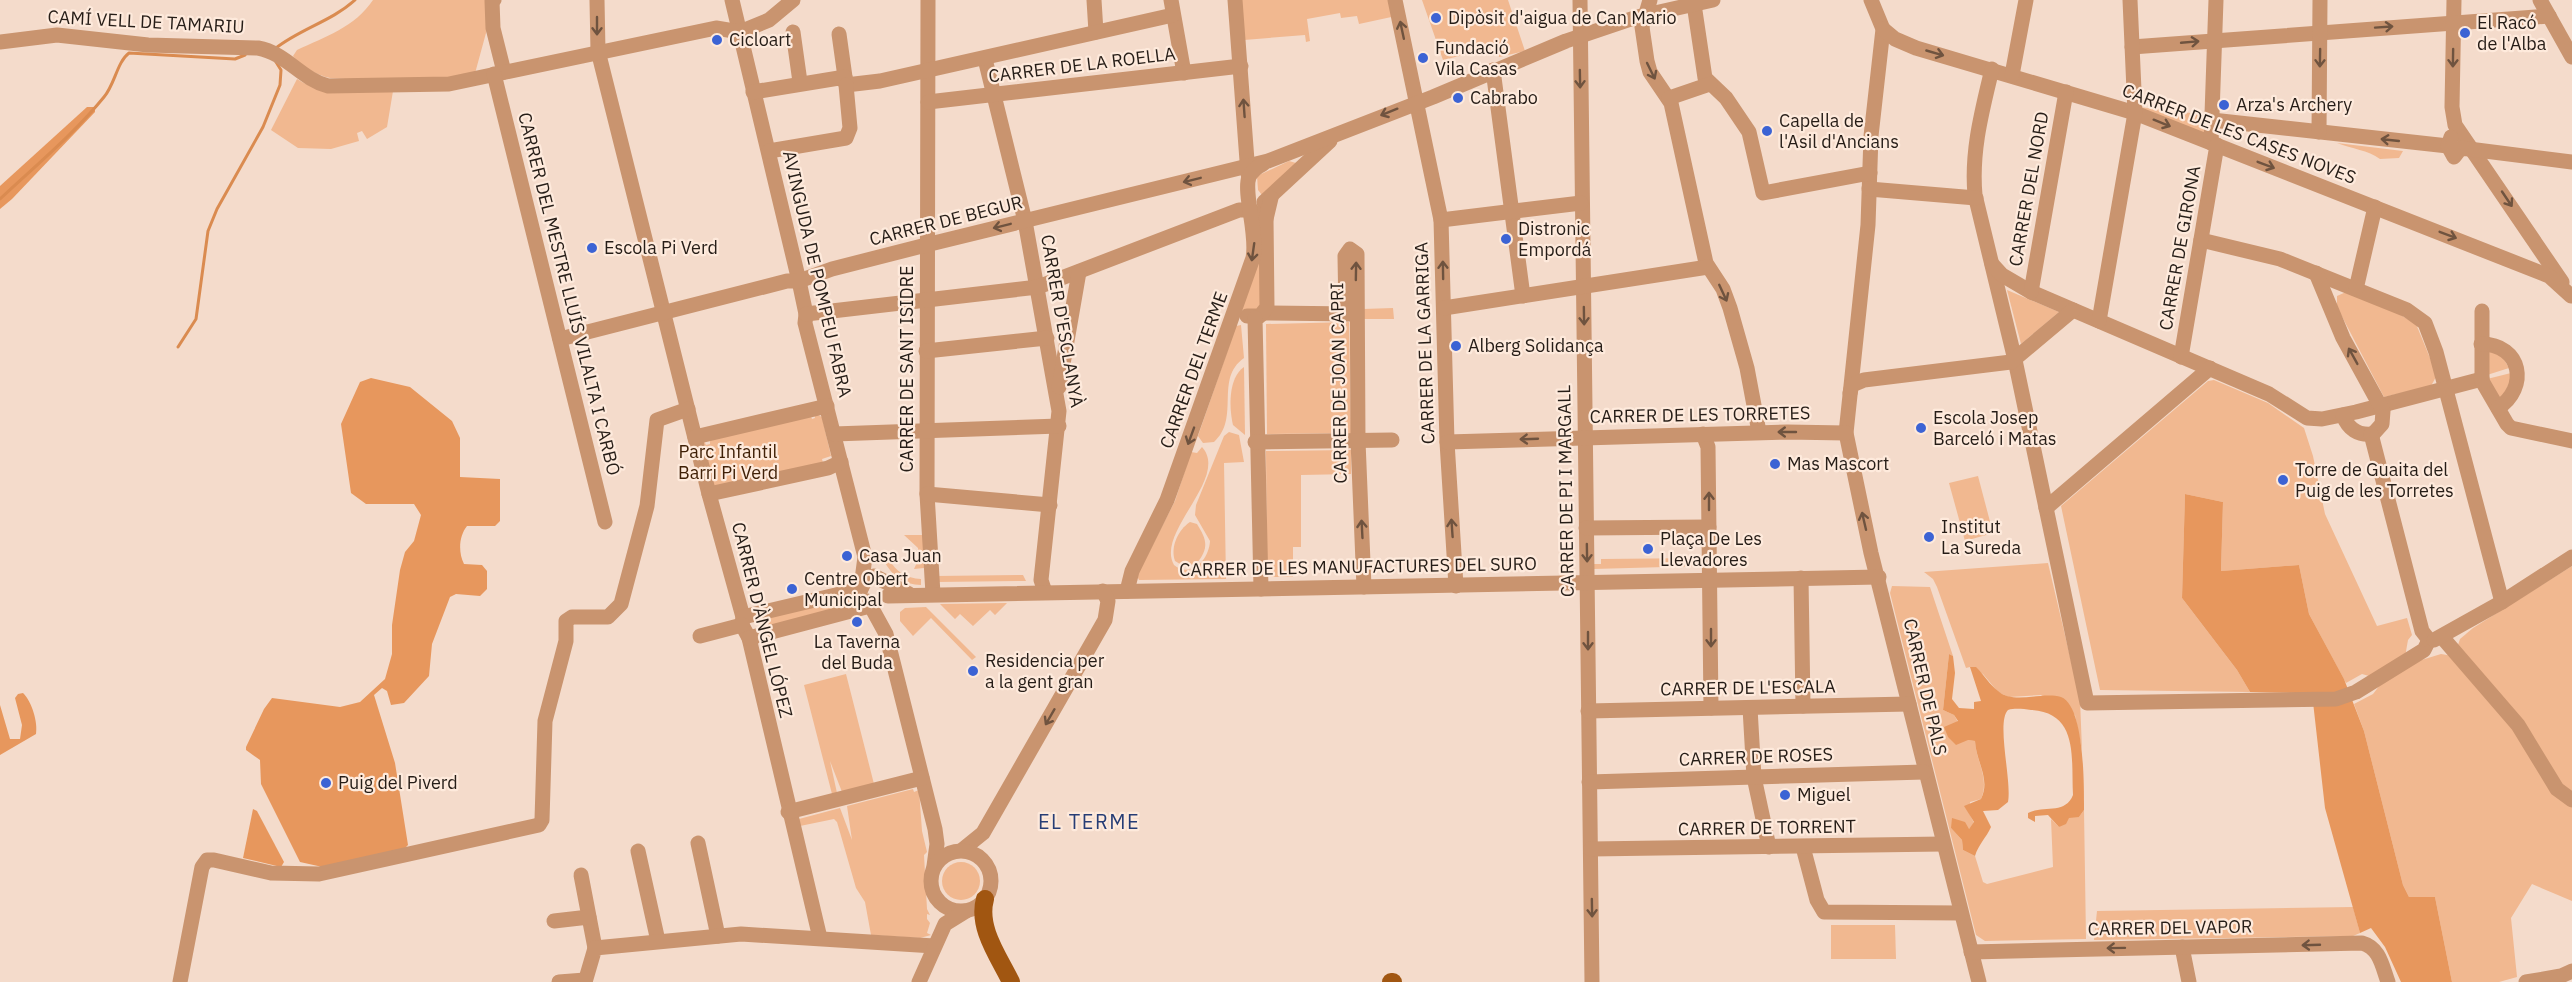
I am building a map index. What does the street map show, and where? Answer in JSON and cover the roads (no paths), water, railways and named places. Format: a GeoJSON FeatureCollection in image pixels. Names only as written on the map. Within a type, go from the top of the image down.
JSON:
{"type":"FeatureCollection","features":[{"type":"Feature","properties":{"kind":"main road"},"geometry":{"type":"LineString","coordinates":[[985,899],[982,919],[1009,982]]}},
{"type":"Feature","properties":{"kind":"main road"},"geometry":{"type":"LineString","coordinates":[[966,911],[979,924],[1009,982]]}},
{"type":"Feature","properties":{"kind":"street","name":"CARRER DEL MESTRE LLUÍS VILALTA I CARBÓ"},"geometry":{"type":"LineString","coordinates":[[494,0],[492,1],[493,28],[499,73],[605,522]]}},
{"type":"Feature","properties":{"kind":"street","name":"CARRER D'ÀNGEL LÓPEZ"},"geometry":{"type":"LineString","coordinates":[[597,0],[598,51],[820,938]]}},
{"type":"Feature","properties":{"kind":"street","name":"AVINGUDA DE POMPEU FABRA"},"geometry":{"type":"LineString","coordinates":[[732,0],[800,281],[806,314],[805,323],[874,592]]}},
{"type":"Feature","properties":{"kind":"street"},"geometry":{"type":"LineString","coordinates":[[740,32],[770,20],[793,0]]}},
{"type":"Feature","properties":{"kind":"street","name":"CARRER DE SANT ISIDRE"},"geometry":{"type":"LineString","coordinates":[[928,0],[927,494],[933,594]]}},
{"type":"Feature","properties":{"kind":"street"},"geometry":{"type":"LineString","coordinates":[[1094,0],[1096,32]]}},
{"type":"Feature","properties":{"kind":"street","name":"CARRER DEL TERME"},"geometry":{"type":"LineString","coordinates":[[1127,591],[1132,571],[1167,500],[1237,307],[1255,250],[1235,0]]}},
{"type":"Feature","properties":{"kind":"street"},"geometry":{"type":"LineString","coordinates":[[1395,0],[1417,101]]}},
{"type":"Feature","properties":{"kind":"street","name":"CARRER DE PI I MARGALL"},"geometry":{"type":"LineString","coordinates":[[1580,0],[1592,982]]}},
{"type":"Feature","properties":{"kind":"street","name":"CARRER DE BEGUR"},"geometry":{"type":"LineString","coordinates":[[560,339],[787,281],[800,281],[832,269],[1025,221],[1248,173],[1268,161],[1648,7],[1694,4],[1713,0]]}},
{"type":"Feature","properties":{"kind":"street","name":"CARRER DE PALS"},"geometry":{"type":"LineString","coordinates":[[1871,0],[1883,29],[1869,181],[1868,225],[1846,433],[1854,478],[1924,772],[1979,982]]}},
{"type":"Feature","properties":{"kind":"street"},"geometry":{"type":"LineString","coordinates":[[2012,75],[2026,0]]}},
{"type":"Feature","properties":{"kind":"street"},"geometry":{"type":"LineString","coordinates":[[2099,321],[2135,113],[2130,0]]}},
{"type":"Feature","properties":{"kind":"street","name":"CARRER DE GIRONA"},"geometry":{"type":"LineString","coordinates":[[2181,357],[2217,145],[2216,0]]}},
{"type":"Feature","properties":{"kind":"street"},"geometry":{"type":"LineString","coordinates":[[2319,132],[2320,0]]}},
{"type":"Feature","properties":{"kind":"street"},"geometry":{"type":"LineString","coordinates":[[2451,152],[2454,0]]}},
{"type":"Feature","properties":{"kind":"street"},"geometry":{"type":"LineString","coordinates":[[2540,0],[2572,57]]}},
{"type":"Feature","properties":{"kind":"street"},"geometry":{"type":"LineString","coordinates":[[1694,4],[1702,67],[1710,84],[1725,98],[1749,132],[1763,193],[1869,181],[1976,198]]}},
{"type":"Feature","properties":{"kind":"street"},"geometry":{"type":"LineString","coordinates":[[1648,7],[1642,27],[1647,61],[1650,72],[1669,98],[1708,267],[1723,290],[1730,308],[1747,368],[1759,432]]}},
{"type":"Feature","properties":{"kind":"street"},"geometry":{"type":"LineString","coordinates":[[753,92],[800,82],[846,81],[928,71],[1096,32],[1172,8],[1184,73]]}},
{"type":"Feature","properties":{"kind":"street"},"geometry":{"type":"LineString","coordinates":[[2132,47],[2549,16]]}},
{"type":"Feature","properties":{"kind":"street","name":"CAMÍ VELL DE TAMARIU"},"geometry":{"type":"LineString","coordinates":[[0,42],[57,35],[148,45],[258,48],[270,50],[315,83],[328,86],[437,86],[716,27],[740,32]]}},
{"type":"Feature","properties":{"kind":"street","name":"CARRER DE LES CASES NOVES"},"geometry":{"type":"LineString","coordinates":[[1883,29],[1895,39],[1916,48],[2135,113],[2550,276],[2572,296]]}},
{"type":"Feature","properties":{"kind":"street"},"geometry":{"type":"LineString","coordinates":[[793,32],[800,82]]}},
{"type":"Feature","properties":{"kind":"street"},"geometry":{"type":"LineString","coordinates":[[769,151],[846,138],[850,128],[839,34]]}},
{"type":"Feature","properties":{"kind":"street","name":"CARRER D'ESCLANYÀ"},"geometry":{"type":"LineString","coordinates":[[985,59],[1025,221],[1057,398],[1059,426],[1041,580],[1045,592]]}},
{"type":"Feature","properties":{"kind":"street","name":"CARRER DE LA ROELLA"},"geometry":{"type":"LineString","coordinates":[[928,102],[1240,66]]}},
{"type":"Feature","properties":{"kind":"street"},"geometry":{"type":"LineString","coordinates":[[1992,69],[1975,145],[1973,172],[1976,198],[2015,360],[2087,703],[2336,699],[2356,692],[2424,650],[2435,639],[2502,602],[2572,557]]}},
{"type":"Feature","properties":{"kind":"street"},"geometry":{"type":"LineString","coordinates":[[1493,70],[1523,296]]}},
{"type":"Feature","properties":{"kind":"street"},"geometry":{"type":"LineString","coordinates":[[1669,98],[1710,84]]}},
{"type":"Feature","properties":{"kind":"street","name":"CARRER DEL NORD"},"geometry":{"type":"LineString","coordinates":[[2031,292],[2066,92]]}},
{"type":"Feature","properties":{"kind":"street","name":"CARRER DE LA GARRIGA"},"geometry":{"type":"LineString","coordinates":[[1417,101],[1441,220],[1447,442],[1456,586]]}},
{"type":"Feature","properties":{"kind":"street"},"geometry":{"type":"LineString","coordinates":[[2452,107],[2455,125],[2572,296]]}},
{"type":"Feature","properties":{"kind":"street"},"geometry":{"type":"LineString","coordinates":[[2218,121],[2319,132],[2451,152],[2461,148],[2572,162]]}},
{"type":"Feature","properties":{"kind":"street","name":"CARRER DE BEGUR"},"geometry":{"type":"LineString","coordinates":[[1271,198],[1339,132]]}},
{"type":"Feature","properties":{"kind":"street"},"geometry":{"type":"LineString","coordinates":[[1290,153],[1299,156],[1301,168]]}},
{"type":"Feature","properties":{"kind":"street"},"geometry":{"type":"LineString","coordinates":[[806,314],[1038,287],[1239,210],[1261,204],[1271,198]]}},
{"type":"Feature","properties":{"kind":"street"},"geometry":{"type":"LineString","coordinates":[[1261,589],[1255,442],[1259,315],[1268,303],[1266,219],[1271,198]]}},
{"type":"Feature","properties":{"kind":"street"},"geometry":{"type":"LineString","coordinates":[[1441,220],[1581,203]]}},
{"type":"Feature","properties":{"kind":"street"},"geometry":{"type":"LineString","coordinates":[[1251,206],[1266,219]]}},
{"type":"Feature","properties":{"kind":"street"},"geometry":{"type":"LineString","coordinates":[[2356,289],[2375,207]]}},
{"type":"Feature","properties":{"kind":"street"},"geometry":{"type":"LineString","coordinates":[[2201,240],[2280,259],[2418,315],[2425,323],[2447,388],[2502,602]]}},
{"type":"Feature","properties":{"kind":"street"},"geometry":{"type":"LineString","coordinates":[[1992,264],[2002,275],[2031,292],[2269,394],[2307,418],[2322,419],[2343,415],[2482,378]]}},
{"type":"Feature","properties":{"kind":"street"},"geometry":{"type":"LineString","coordinates":[[1444,308],[1708,267]]}},
{"type":"Feature","properties":{"kind":"street"},"geometry":{"type":"LineString","coordinates":[[1057,398],[1078,272]]}},
{"type":"Feature","properties":{"kind":"street"},"geometry":{"type":"LineString","coordinates":[[2316,273],[2343,338],[2380,406],[2382,424],[2371,434],[2357,433],[2350,428],[2343,415]]}},
{"type":"Feature","properties":{"kind":"street"},"geometry":{"type":"LineString","coordinates":[[2329,304],[2340,283]]}},
{"type":"Feature","properties":{"kind":"street"},"geometry":{"type":"LineString","coordinates":[[1237,307],[1243,315],[1259,315]]}},
{"type":"Feature","properties":{"kind":"street"},"geometry":{"type":"LineString","coordinates":[[1849,398],[1852,385],[1864,380],[2004,364],[2015,360],[2073,310]]}},
{"type":"Feature","properties":{"kind":"street"},"geometry":{"type":"LineString","coordinates":[[2482,311],[2482,378],[2511,428],[2572,441]]}},
{"type":"Feature","properties":{"kind":"street","name":"CARRER DE JOAN CAPRI"},"geometry":{"type":"LineString","coordinates":[[1259,315],[1351,314],[1364,587]]}},
{"type":"Feature","properties":{"kind":"street"},"geometry":{"type":"LineString","coordinates":[[926,351],[1047,338]]}},
{"type":"Feature","properties":{"kind":"street"},"geometry":{"type":"LineString","coordinates":[[2481,344],[2503,348],[2516,366],[2516,388],[2511,397],[2498,408]]}},
{"type":"Feature","properties":{"kind":"street"},"geometry":{"type":"LineString","coordinates":[[2046,508],[2210,368]]}},
{"type":"Feature","properties":{"kind":"street"},"geometry":{"type":"LineString","coordinates":[[695,437],[827,406]]}},
{"type":"Feature","properties":{"kind":"street"},"geometry":{"type":"LineString","coordinates":[[180,982],[202,867],[207,860],[271,873],[319,874],[539,825],[542,814],[545,721],[566,641],[566,621],[572,617],[608,617],[621,604],[647,506],[657,420],[688,409]]}},
{"type":"Feature","properties":{"kind":"street"},"geometry":{"type":"LineString","coordinates":[[834,434],[1059,426]]}},
{"type":"Feature","properties":{"kind":"street","name":"CARRER DE LES TORRETES"},"geometry":{"type":"LineString","coordinates":[[1447,442],[1759,432],[1846,433]]}},
{"type":"Feature","properties":{"kind":"street"},"geometry":{"type":"LineString","coordinates":[[1703,434],[1708,447],[1711,708]]}},
{"type":"Feature","properties":{"kind":"street"},"geometry":{"type":"LineString","coordinates":[[2371,434],[2422,631],[2435,639],[2518,725],[2557,789],[2572,800]]}},
{"type":"Feature","properties":{"kind":"street"},"geometry":{"type":"LineString","coordinates":[[1255,442],[1392,440]]}},
{"type":"Feature","properties":{"kind":"street"},"geometry":{"type":"LineString","coordinates":[[709,494],[828,468],[841,462]]}},
{"type":"Feature","properties":{"kind":"street"},"geometry":{"type":"LineString","coordinates":[[927,494],[1050,505]]}},
{"type":"Feature","properties":{"kind":"street"},"geometry":{"type":"LineString","coordinates":[[1586,528],[1709,527]]}},
{"type":"Feature","properties":{"kind":"street","name":"CARRER DE LES MANUFACTURES DEL SURO"},"geometry":{"type":"LineString","coordinates":[[874,592],[933,594],[1879,577]]}},
{"type":"Feature","properties":{"kind":"street"},"geometry":{"type":"LineString","coordinates":[[1801,578],[1803,706]]}},
{"type":"Feature","properties":{"kind":"street"},"geometry":{"type":"LineString","coordinates":[[934,866],[941,858],[957,851],[983,833],[1106,620],[1108,601],[1103,591]]}},
{"type":"Feature","properties":{"kind":"street"},"geometry":{"type":"LineString","coordinates":[[744,627],[874,592]]}},
{"type":"Feature","properties":{"kind":"street"},"geometry":{"type":"LineString","coordinates":[[700,636],[866,607],[874,592]]}},
{"type":"Feature","properties":{"kind":"street"},"geometry":{"type":"LineString","coordinates":[[874,592],[935,829],[937,844],[931,876],[935,898],[936,940]]}},
{"type":"Feature","properties":{"kind":"street","name":"CARRER DE L'ESCALA"},"geometry":{"type":"LineString","coordinates":[[1588,711],[1909,704]]}},
{"type":"Feature","properties":{"kind":"street"},"geometry":{"type":"LineString","coordinates":[[1750,708],[1754,777],[1769,848]]}},
{"type":"Feature","properties":{"kind":"street","name":"CARRER DE ROSES"},"geometry":{"type":"LineString","coordinates":[[1589,782],[1924,772]]}},
{"type":"Feature","properties":{"kind":"street"},"geometry":{"type":"LineString","coordinates":[[788,812],[922,778]]}},
{"type":"Feature","properties":{"kind":"street"},"geometry":{"type":"LineString","coordinates":[[919,982],[936,940],[950,920],[976,908],[985,899],[991,884],[988,867],[981,858],[957,851],[935,829]]}},
{"type":"Feature","properties":{"kind":"street"},"geometry":{"type":"LineString","coordinates":[[698,843],[718,936]]}},
{"type":"Feature","properties":{"kind":"street","name":"CARRER DE TORRENT"},"geometry":{"type":"LineString","coordinates":[[1591,849],[1943,844]]}},
{"type":"Feature","properties":{"kind":"street"},"geometry":{"type":"LineString","coordinates":[[1803,847],[1817,900],[1824,912],[1961,913]]}},
{"type":"Feature","properties":{"kind":"street"},"geometry":{"type":"LineString","coordinates":[[638,851],[658,941]]}},
{"type":"Feature","properties":{"kind":"street"},"geometry":{"type":"LineString","coordinates":[[559,982],[585,981],[595,948],[581,875]]}},
{"type":"Feature","properties":{"kind":"street"},"geometry":{"type":"LineString","coordinates":[[935,898],[949,908],[966,911]]}},
{"type":"Feature","properties":{"kind":"street"},"geometry":{"type":"LineString","coordinates":[[554,921],[589,917]]}},
{"type":"Feature","properties":{"kind":"street"},"geometry":{"type":"LineString","coordinates":[[595,948],[718,936],[936,940]]}},
{"type":"Feature","properties":{"kind":"street","name":"CARRER DEL VAPOR"},"geometry":{"type":"LineString","coordinates":[[1971,952],[2370,945],[2379,955],[2388,982]]}},
{"type":"Feature","properties":{"kind":"street"},"geometry":{"type":"LineString","coordinates":[[2182,947],[2189,982]]}},
{"type":"Feature","properties":{"kind":"street"},"geometry":{"type":"LineString","coordinates":[[2526,982],[2561,976],[2572,971]]}},
{"type":"Feature","properties":{"kind":"waterway"},"geometry":{"type":"LineString","coordinates":[[276,48],[295,35],[336,14],[355,0]]}},
{"type":"Feature","properties":{"kind":"waterway"},"geometry":{"type":"LineString","coordinates":[[0,199],[92,111],[108,92],[122,62],[129,53],[235,59],[245,55]]}},
{"type":"Feature","properties":{"kind":"waterway"},"geometry":{"type":"LineString","coordinates":[[178,347],[196,319],[208,231],[217,209],[263,127],[280,85],[281,70],[276,62]]}},
{"type":"Feature","properties":{"kind":"place","name":"Dipòsit d'aigua de Can Mario"},"geometry":{"type":"Point","coordinates":[1436,18]}},
{"type":"Feature","properties":{"kind":"place","name":"El Racó de l'Alba"},"geometry":{"type":"Point","coordinates":[2465,33]}},
{"type":"Feature","properties":{"kind":"place","name":"Cicloart"},"geometry":{"type":"Point","coordinates":[717,40]}},
{"type":"Feature","properties":{"kind":"place","name":"Fundació Vila Casas"},"geometry":{"type":"Point","coordinates":[1423,58]}},
{"type":"Feature","properties":{"kind":"place","name":"Cabrabo"},"geometry":{"type":"Point","coordinates":[1458,98]}},
{"type":"Feature","properties":{"kind":"place","name":"Arza's Archery"},"geometry":{"type":"Point","coordinates":[2224,105]}},
{"type":"Feature","properties":{"kind":"place","name":"Capella de l'Asil d'Ancians"},"geometry":{"type":"Point","coordinates":[1767,131]}},
{"type":"Feature","properties":{"kind":"place","name":"Distronic Empordá"},"geometry":{"type":"Point","coordinates":[1506,239]}},
{"type":"Feature","properties":{"kind":"place","name":"Escola Pi Verd"},"geometry":{"type":"Point","coordinates":[592,248]}},
{"type":"Feature","properties":{"kind":"place","name":"Alberg Solidança"},"geometry":{"type":"Point","coordinates":[1456,346]}},
{"type":"Feature","properties":{"kind":"place","name":"Escola Josep Barceló i Matas"},"geometry":{"type":"Point","coordinates":[1921,428]}},
{"type":"Feature","properties":{"kind":"place","name":"Mas Mascort"},"geometry":{"type":"Point","coordinates":[1775,464]}},
{"type":"Feature","properties":{"kind":"place","name":"Torre de Guaita del Puig de les Torretes"},"geometry":{"type":"Point","coordinates":[2283,480]}},
{"type":"Feature","properties":{"kind":"place","name":"Institut La Sureda"},"geometry":{"type":"Point","coordinates":[1929,537]}},
{"type":"Feature","properties":{"kind":"place","name":"Plaça De Les Llevadores"},"geometry":{"type":"Point","coordinates":[1648,549]}},
{"type":"Feature","properties":{"kind":"place","name":"Casa Juan"},"geometry":{"type":"Point","coordinates":[847,556]}},
{"type":"Feature","properties":{"kind":"place","name":"Centre Obert Municipal"},"geometry":{"type":"Point","coordinates":[792,589]}},
{"type":"Feature","properties":{"kind":"place","name":"La Taverna del Buda"},"geometry":{"type":"Point","coordinates":[857,622]}},
{"type":"Feature","properties":{"kind":"place","name":"Residencia per a la gent gran"},"geometry":{"type":"Point","coordinates":[973,671]}},
{"type":"Feature","properties":{"kind":"place","name":"Puig del Piverd"},"geometry":{"type":"Point","coordinates":[326,783]}},
{"type":"Feature","properties":{"kind":"place","name":"Miguel"},"geometry":{"type":"Point","coordinates":[1785,795]}},
{"type":"Feature","properties":{"kind":"district","name":"EL TERME"},"geometry":{"type":"Point","coordinates":[1089,822]}},
{"type":"Feature","properties":{"kind":"park label","name":"Parc Infantil Barri Pi Verd"},"geometry":{"type":"Point","coordinates":[728,462]}}]}
